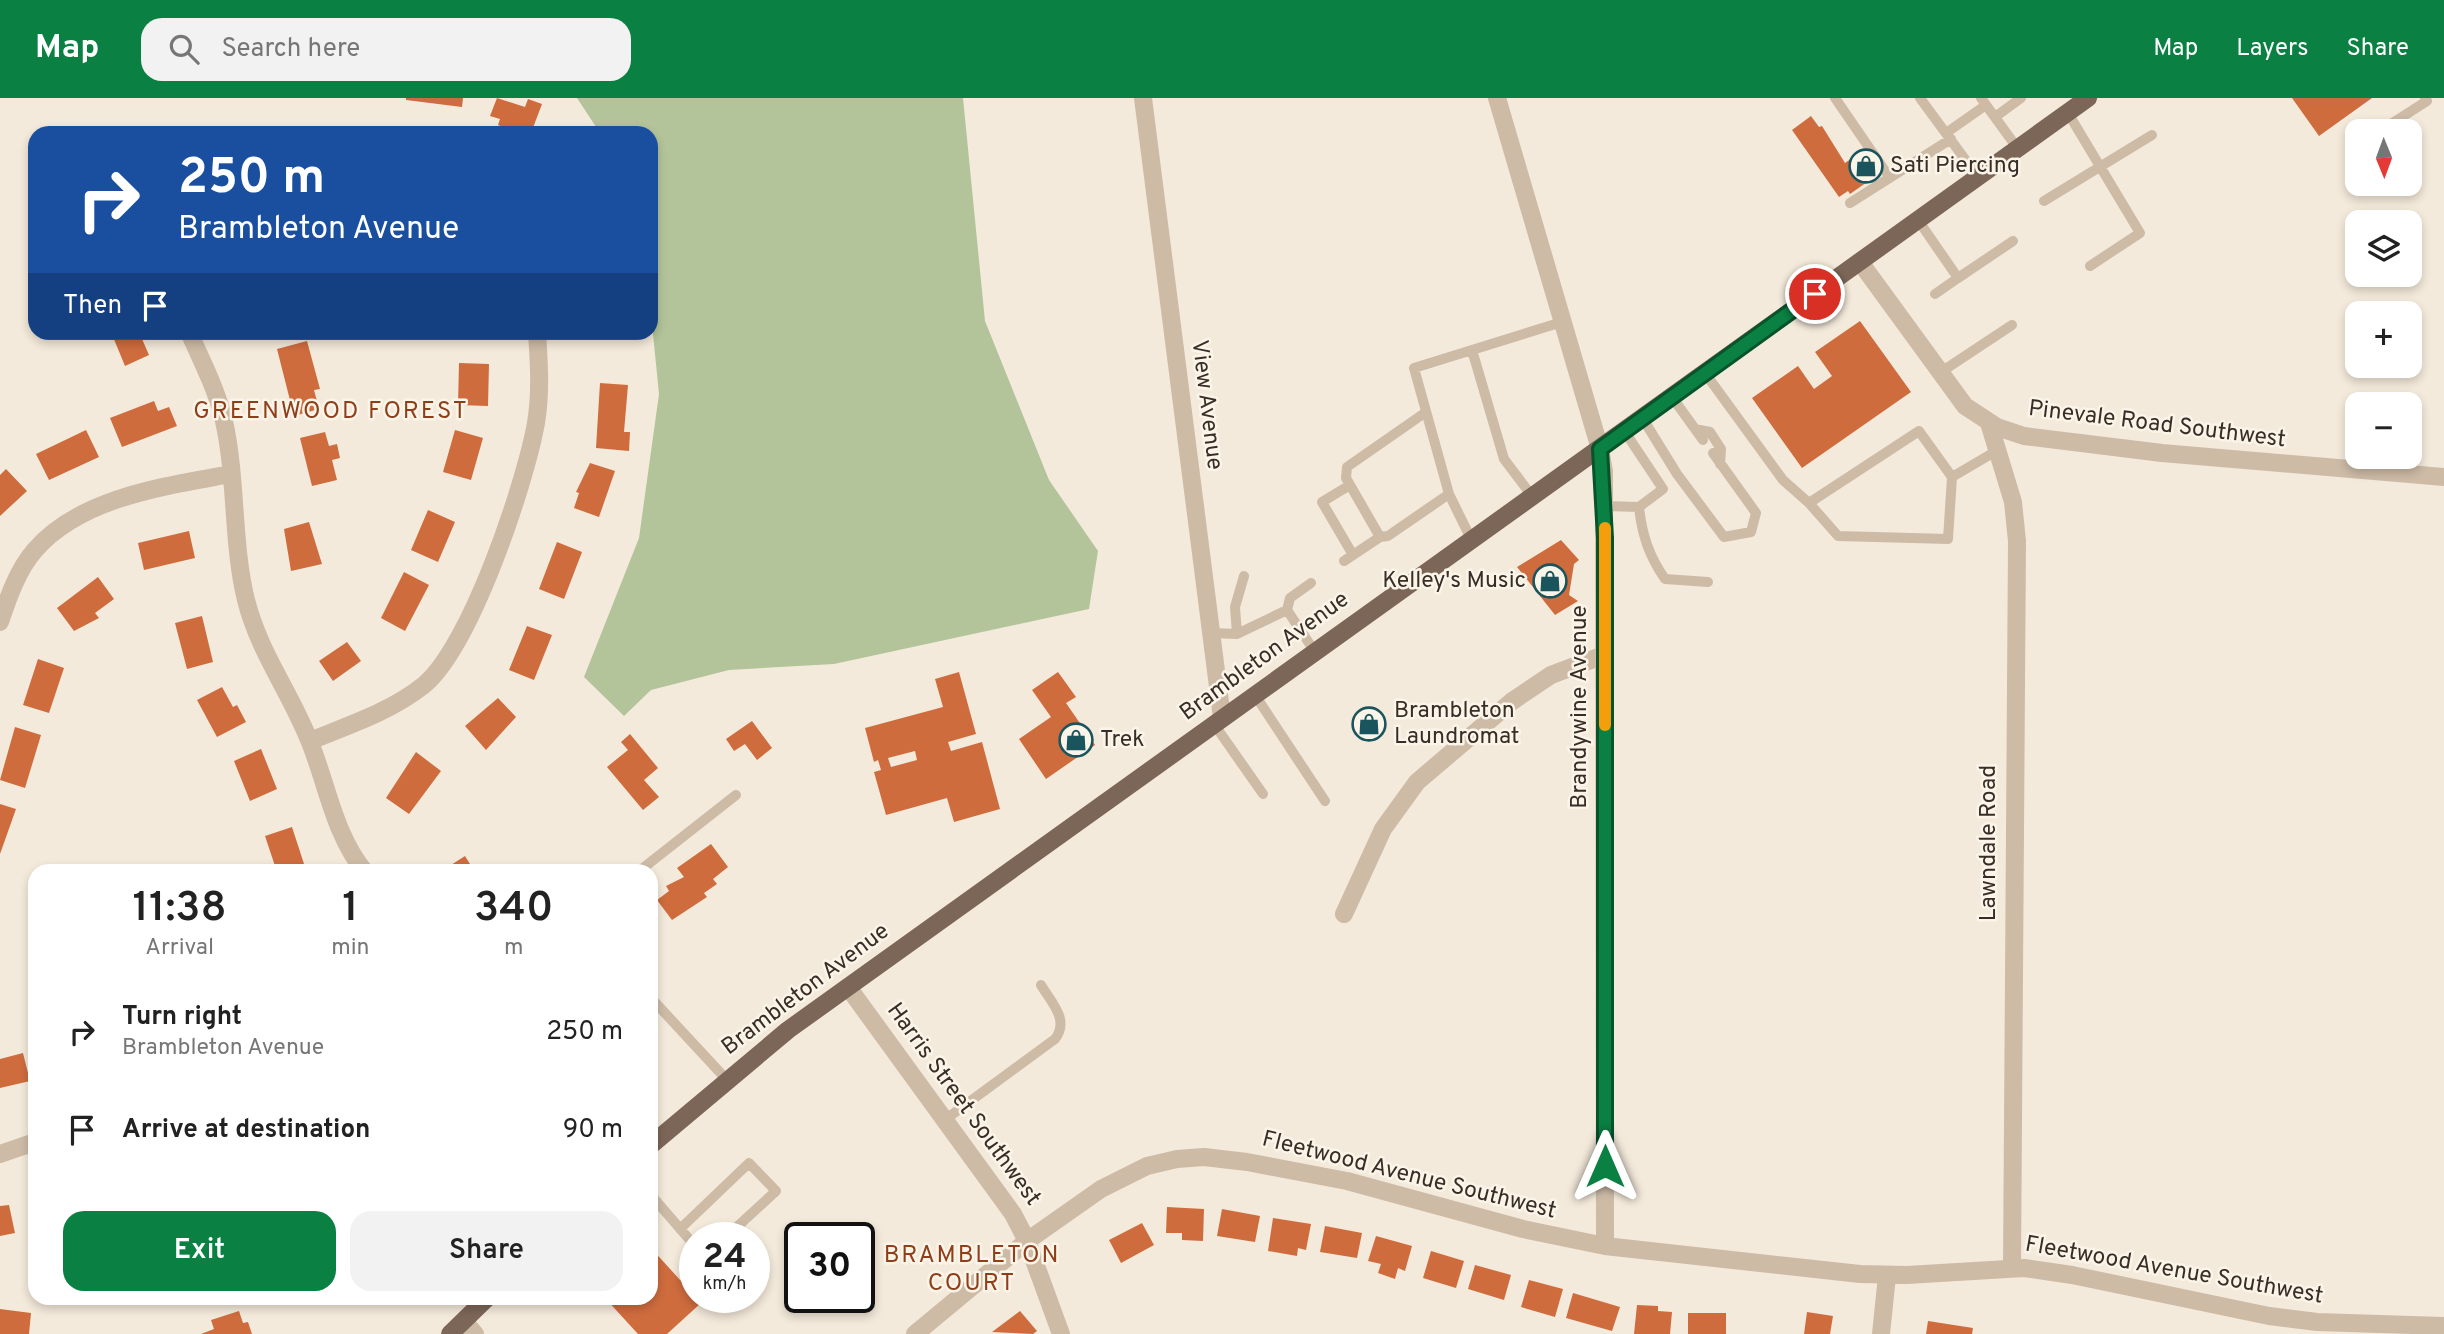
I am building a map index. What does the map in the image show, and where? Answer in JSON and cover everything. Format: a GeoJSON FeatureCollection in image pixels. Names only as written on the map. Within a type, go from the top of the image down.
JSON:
{"type":"FeatureCollection","features":[{"type":"Feature","properties":{"kind":"main road","name":"Brambleton Avenue"},"geometry":{"type":"LineString","coordinates":[[658,1139],[788,1030],[2088,98]]}},
{"type":"Feature","properties":{"kind":"main road"},"geometry":{"type":"LineString","coordinates":[[450,1334],[469,1327],[483,1305]]}},
{"type":"Feature","properties":{"kind":"street","name":"View Avenue"},"geometry":{"type":"LineString","coordinates":[[1143,98],[1211,633],[1218,721]]}},
{"type":"Feature","properties":{"kind":"street","name":"Brandywine Avenue"},"geometry":{"type":"LineString","coordinates":[[1497,98],[1600,449],[1605,506],[1605,1246]]}},
{"type":"Feature","properties":{"kind":"street","name":"Pinevale Road Southwest"},"geometry":{"type":"LineString","coordinates":[[1860,262],[1965,406],[1989,424],[2024,436],[2051,440],[2298,466],[2444,477]]}},
{"type":"Feature","properties":{"kind":"street"},"geometry":{"type":"LineString","coordinates":[[193,340],[215,390],[224,422],[245,597],[253,626],[269,664],[310,741],[349,847],[360,864]]}},
{"type":"Feature","properties":{"kind":"street"},"geometry":{"type":"LineString","coordinates":[[310,741],[375,716],[399,703],[426,683],[457,641],[474,608],[529,458],[539,382],[537,340]]}},
{"type":"Feature","properties":{"kind":"street","name":"Lawndale Road"},"geometry":{"type":"LineString","coordinates":[[1989,424],[2013,502],[2017,541],[2012,1268]]}},
{"type":"Feature","properties":{"kind":"street"},"geometry":{"type":"LineString","coordinates":[[0,622],[21,571],[33,552],[68,522],[130,497],[231,474]]}},
{"type":"Feature","properties":{"kind":"street"},"geometry":{"type":"LineString","coordinates":[[1344,914],[1383,829],[1417,782],[1511,702],[1552,675],[1604,655]]}},
{"type":"Feature","properties":{"kind":"street","name":"Harris Street Southwest"},"geometry":{"type":"LineString","coordinates":[[848,987],[1013,1214],[1027,1241],[1061,1334]]}},
{"type":"Feature","properties":{"kind":"street"},"geometry":{"type":"LineString","coordinates":[[0,1154],[28,1145]]}},
{"type":"Feature","properties":{"kind":"street","name":"Fleetwood Avenue Southwest"},"geometry":{"type":"LineString","coordinates":[[915,1334],[1027,1241],[1101,1189],[1128,1174],[1177,1159],[1204,1157],[1247,1162],[1346,1181],[1523,1229],[1605,1246],[1887,1276],[2012,1268],[2072,1275],[2269,1316],[2317,1322],[2444,1326]]}},
{"type":"Feature","properties":{"kind":"street"},"geometry":{"type":"LineString","coordinates":[[1881,1334],[1887,1276]]}},
{"type":"Feature","properties":{"kind":"lane"},"geometry":{"type":"LineString","coordinates":[[1835,98],[1890,178]]}},
{"type":"Feature","properties":{"kind":"lane"},"geometry":{"type":"LineString","coordinates":[[1920,98],[1978,177]]}},
{"type":"Feature","properties":{"kind":"lane"},"geometry":{"type":"LineString","coordinates":[[1995,117],[2021,98]]}},
{"type":"Feature","properties":{"kind":"lane"},"geometry":{"type":"LineString","coordinates":[[2399,119],[2427,101],[2425,98]]}},
{"type":"Feature","properties":{"kind":"lane"},"geometry":{"type":"LineString","coordinates":[[1850,203],[1948,136],[1983,102],[2018,149]]}},
{"type":"Feature","properties":{"kind":"lane"},"geometry":{"type":"LineString","coordinates":[[2067,113],[2140,233],[2090,266]]}},
{"type":"Feature","properties":{"kind":"lane"},"geometry":{"type":"LineString","coordinates":[[2044,201],[2152,135]]}},
{"type":"Feature","properties":{"kind":"lane"},"geometry":{"type":"LineString","coordinates":[[1918,220],[1958,278]]}},
{"type":"Feature","properties":{"kind":"lane"},"geometry":{"type":"LineString","coordinates":[[1936,294],[2013,241]]}},
{"type":"Feature","properties":{"kind":"lane"},"geometry":{"type":"LineString","coordinates":[[1471,539],[1449,494],[1414,368],[1562,322]]}},
{"type":"Feature","properties":{"kind":"lane"},"geometry":{"type":"LineString","coordinates":[[1941,372],[2012,324]]}},
{"type":"Feature","properties":{"kind":"lane"},"geometry":{"type":"LineString","coordinates":[[1472,350],[1504,459],[1532,496]]}},
{"type":"Feature","properties":{"kind":"lane"},"geometry":{"type":"LineString","coordinates":[[1705,373],[1783,480],[1809,503],[1838,536],[1948,539],[1952,477],[1919,430],[1809,503]]}},
{"type":"Feature","properties":{"kind":"lane"},"geometry":{"type":"LineString","coordinates":[[1672,397],[1703,440]]}},
{"type":"Feature","properties":{"kind":"lane"},"geometry":{"type":"LineString","coordinates":[[1380,537],[1346,478],[1347,467],[1426,412]]}},
{"type":"Feature","properties":{"kind":"lane"},"geometry":{"type":"LineString","coordinates":[[1643,419],[1677,474],[1724,537],[1751,532],[1756,513],[1713,453]]}},
{"type":"Feature","properties":{"kind":"lane"},"geometry":{"type":"LineString","coordinates":[[1695,429],[1710,432],[1721,449],[1720,464]]}},
{"type":"Feature","properties":{"kind":"lane"},"geometry":{"type":"LineString","coordinates":[[1605,506],[1639,507],[1663,489],[1625,432]]}},
{"type":"Feature","properties":{"kind":"lane"},"geometry":{"type":"LineString","coordinates":[[1952,477],[1998,450]]}},
{"type":"Feature","properties":{"kind":"lane"},"geometry":{"type":"LineString","coordinates":[[1350,485],[1322,502],[1349,558],[1380,537],[1388,536],[1449,494]]}},
{"type":"Feature","properties":{"kind":"lane"},"geometry":{"type":"LineString","coordinates":[[1639,507],[1642,531],[1651,558],[1665,579],[1708,582]]}},
{"type":"Feature","properties":{"kind":"lane"},"geometry":{"type":"LineString","coordinates":[[1237,634],[1235,607],[1244,576]]}},
{"type":"Feature","properties":{"kind":"lane"},"geometry":{"type":"LineString","coordinates":[[1311,583],[1290,598],[1287,610],[1315,652]]}},
{"type":"Feature","properties":{"kind":"lane"},"geometry":{"type":"LineString","coordinates":[[1211,633],[1237,634],[1287,610]]}},
{"type":"Feature","properties":{"kind":"lane"},"geometry":{"type":"LineString","coordinates":[[1255,695],[1325,801]]}},
{"type":"Feature","properties":{"kind":"lane"},"geometry":{"type":"LineString","coordinates":[[1218,721],[1262,794]]}},
{"type":"Feature","properties":{"kind":"lane"},"geometry":{"type":"LineString","coordinates":[[648,864],[736,795]]}},
{"type":"Feature","properties":{"kind":"lane"},"geometry":{"type":"LineString","coordinates":[[946,1119],[1061,1032],[1061,1017],[1041,985]]}},
{"type":"Feature","properties":{"kind":"lane"},"geometry":{"type":"LineString","coordinates":[[658,1006],[727,1080]]}},
{"type":"Feature","properties":{"kind":"lane"},"geometry":{"type":"LineString","coordinates":[[688,1222],[749,1163],[776,1191],[742,1222]]}},
{"type":"Feature","properties":{"kind":"lane"},"geometry":{"type":"LineString","coordinates":[[658,1203],[679,1227]]}},
{"type":"Feature","properties":{"kind":"green space"},"geometry":{"type":"Polygon","coordinates":[[[577,98],[963,98],[985,321],[1049,480],[1098,551],[1089,609],[834,664],[729,670],[651,690],[624,716],[584,677],[639,538],[659,394],[654,340],[658,340],[658,126],[595,126],[577,98]]]}},
{"type":"Feature","properties":{"kind":"building"},"geometry":{"type":"Polygon","coordinates":[[[406,98],[463,98],[462,107],[406,98]]]}},
{"type":"Feature","properties":{"kind":"building"},"geometry":{"type":"Polygon","coordinates":[[[497,98],[525,107],[528,99],[542,104],[534,126],[500,126],[498,125],[500,119],[490,116],[497,98]]]}},
{"type":"Feature","properties":{"kind":"building"},"geometry":{"type":"Polygon","coordinates":[[[2292,98],[2372,98],[2319,136],[2292,98]]]}},
{"type":"Feature","properties":{"kind":"building"},"geometry":{"type":"Polygon","coordinates":[[[1811,116],[1819,127],[1822,126],[1845,163],[1862,151],[1876,171],[1868,177],[1870,180],[1850,194],[1848,191],[1839,197],[1792,130],[1811,116]]]}},
{"type":"Feature","properties":{"kind":"building"},"geometry":{"type":"Polygon","coordinates":[[[1860,321],[1911,392],[1802,468],[1752,398],[1798,366],[1814,389],[1832,376],[1815,352],[1860,321]]]}},
{"type":"Feature","properties":{"kind":"building"},"geometry":{"type":"Polygon","coordinates":[[[114,340],[142,340],[149,355],[125,366],[114,340]]]}},
{"type":"Feature","properties":{"kind":"building"},"geometry":{"type":"Polygon","coordinates":[[[307,341],[320,389],[314,390],[319,409],[294,416],[277,349],[307,341]]]}},
{"type":"Feature","properties":{"kind":"building"},"geometry":{"type":"Polygon","coordinates":[[[459,363],[489,364],[488,406],[458,405],[459,363]]]}},
{"type":"Feature","properties":{"kind":"building"},"geometry":{"type":"Polygon","coordinates":[[[600,383],[628,385],[624,432],[630,432],[629,451],[596,448],[600,383]]]}},
{"type":"Feature","properties":{"kind":"building"},"geometry":{"type":"Polygon","coordinates":[[[154,401],[158,411],[169,407],[177,426],[122,447],[110,418],[154,401]]]}},
{"type":"Feature","properties":{"kind":"building"},"geometry":{"type":"Polygon","coordinates":[[[86,430],[99,457],[49,480],[36,454],[86,430]]]}},
{"type":"Feature","properties":{"kind":"building"},"geometry":{"type":"Polygon","coordinates":[[[455,430],[483,438],[471,480],[443,472],[455,430]]]}},
{"type":"Feature","properties":{"kind":"building"},"geometry":{"type":"Polygon","coordinates":[[[325,432],[329,446],[337,444],[340,458],[332,460],[337,480],[312,486],[300,438],[325,432]]]}},
{"type":"Feature","properties":{"kind":"building"},"geometry":{"type":"Polygon","coordinates":[[[590,463],[615,471],[599,517],[574,508],[579,493],[576,492],[590,463]]]}},
{"type":"Feature","properties":{"kind":"building"},"geometry":{"type":"Polygon","coordinates":[[[6,469],[27,491],[0,516],[0,475],[6,469]]]}},
{"type":"Feature","properties":{"kind":"building"},"geometry":{"type":"Polygon","coordinates":[[[428,510],[455,522],[438,562],[411,550],[428,510]]]}},
{"type":"Feature","properties":{"kind":"building"},"geometry":{"type":"Polygon","coordinates":[[[309,522],[322,564],[291,571],[284,529],[309,522]]]}},
{"type":"Feature","properties":{"kind":"building"},"geometry":{"type":"Polygon","coordinates":[[[189,531],[195,558],[144,570],[138,543],[189,531]]]}},
{"type":"Feature","properties":{"kind":"building","name":"Kelley's Music"},"geometry":{"type":"Polygon","coordinates":[[[1561,540],[1579,560],[1574,564],[1569,595],[1578,601],[1555,615],[1517,567],[1561,540]]]}},
{"type":"Feature","properties":{"kind":"building"},"geometry":{"type":"Polygon","coordinates":[[[557,542],[582,552],[564,599],[539,589],[557,542]]]}},
{"type":"Feature","properties":{"kind":"building"},"geometry":{"type":"Polygon","coordinates":[[[404,572],[429,585],[405,631],[381,618],[404,572]]]}},
{"type":"Feature","properties":{"kind":"building"},"geometry":{"type":"Polygon","coordinates":[[[98,577],[114,599],[95,613],[99,618],[74,631],[57,608],[98,577]]]}},
{"type":"Feature","properties":{"kind":"building"},"geometry":{"type":"Polygon","coordinates":[[[202,616],[213,662],[187,669],[175,623],[202,616]]]}},
{"type":"Feature","properties":{"kind":"building"},"geometry":{"type":"Polygon","coordinates":[[[527,626],[552,635],[534,680],[509,670],[527,626]]]}},
{"type":"Feature","properties":{"kind":"building"},"geometry":{"type":"Polygon","coordinates":[[[347,642],[361,661],[333,681],[319,661],[347,642]]]}},
{"type":"Feature","properties":{"kind":"building"},"geometry":{"type":"Polygon","coordinates":[[[38,659],[64,668],[49,713],[23,705],[38,659]]]}},
{"type":"Feature","properties":{"kind":"building"},"geometry":{"type":"Polygon","coordinates":[[[959,672],[976,734],[948,742],[951,751],[982,742],[1000,809],[954,822],[947,798],[886,815],[874,772],[881,770],[878,760],[874,762],[865,728],[943,707],[935,679],[959,672]],[[915,751],[888,758],[891,767],[917,760],[915,751]]]}},
{"type":"Feature","properties":{"kind":"building"},"geometry":{"type":"Polygon","coordinates":[[[1058,672],[1076,697],[1066,703],[1095,745],[1046,779],[1019,739],[1051,717],[1032,690],[1058,672]]]}},
{"type":"Feature","properties":{"kind":"building"},"geometry":{"type":"Polygon","coordinates":[[[222,687],[233,707],[237,705],[246,722],[217,737],[197,700],[222,687]]]}},
{"type":"Feature","properties":{"kind":"building"},"geometry":{"type":"Polygon","coordinates":[[[498,698],[516,717],[486,750],[465,726],[498,698]]]}},
{"type":"Feature","properties":{"kind":"building"},"geometry":{"type":"Polygon","coordinates":[[[752,721],[772,748],[757,760],[745,744],[734,751],[726,739],[752,721]]]}},
{"type":"Feature","properties":{"kind":"building"},"geometry":{"type":"Polygon","coordinates":[[[15,727],[41,735],[25,788],[0,780],[15,727]]]}},
{"type":"Feature","properties":{"kind":"building"},"geometry":{"type":"Polygon","coordinates":[[[630,734],[658,768],[644,780],[659,797],[643,810],[607,767],[628,750],[621,742],[630,734]]]}},
{"type":"Feature","properties":{"kind":"building"},"geometry":{"type":"Polygon","coordinates":[[[261,749],[277,789],[250,801],[234,761],[261,749]]]}},
{"type":"Feature","properties":{"kind":"building"},"geometry":{"type":"Polygon","coordinates":[[[416,752],[441,771],[409,814],[386,798],[416,752]]]}},
{"type":"Feature","properties":{"kind":"building"},"geometry":{"type":"Polygon","coordinates":[[[0,804],[16,809],[0,854],[0,804]]]}},
{"type":"Feature","properties":{"kind":"building"},"geometry":{"type":"Polygon","coordinates":[[[292,827],[304,864],[274,864],[265,836],[292,827]]]}},
{"type":"Feature","properties":{"kind":"building"},"geometry":{"type":"Polygon","coordinates":[[[711,844],[728,867],[713,879],[717,884],[704,893],[707,897],[672,920],[658,899],[669,891],[666,886],[684,877],[677,868],[711,844]]]}},
{"type":"Feature","properties":{"kind":"building"},"geometry":{"type":"Polygon","coordinates":[[[465,856],[470,864],[452,864],[465,856]]]}},
{"type":"Feature","properties":{"kind":"building"},"geometry":{"type":"Polygon","coordinates":[[[23,1053],[28,1081],[0,1088],[0,1059],[23,1053]]]}},
{"type":"Feature","properties":{"kind":"building"},"geometry":{"type":"Polygon","coordinates":[[[9,1205],[15,1233],[0,1236],[0,1206],[9,1205]]]}},
{"type":"Feature","properties":{"kind":"building"},"geometry":{"type":"Polygon","coordinates":[[[1167,1207],[1204,1209],[1203,1241],[1182,1240],[1182,1233],[1166,1233],[1167,1207]]]}},
{"type":"Feature","properties":{"kind":"building"},"geometry":{"type":"Polygon","coordinates":[[[1222,1209],[1260,1216],[1255,1242],[1217,1236],[1222,1209]]]}},
{"type":"Feature","properties":{"kind":"building"},"geometry":{"type":"Polygon","coordinates":[[[1273,1218],[1311,1224],[1306,1250],[1298,1248],[1297,1256],[1268,1251],[1273,1218]]]}},
{"type":"Feature","properties":{"kind":"building"},"geometry":{"type":"Polygon","coordinates":[[[1142,1223],[1154,1245],[1121,1263],[1109,1240],[1142,1223]]]}},
{"type":"Feature","properties":{"kind":"building"},"geometry":{"type":"Polygon","coordinates":[[[1325,1226],[1362,1233],[1357,1258],[1320,1252],[1325,1226]]]}},
{"type":"Feature","properties":{"kind":"building"},"geometry":{"type":"Polygon","coordinates":[[[1376,1236],[1412,1246],[1405,1271],[1398,1268],[1395,1279],[1378,1273],[1381,1264],[1368,1261],[1376,1236]]]}},
{"type":"Feature","properties":{"kind":"building"},"geometry":{"type":"Polygon","coordinates":[[[1431,1251],[1464,1261],[1456,1288],[1423,1278],[1431,1251]]]}},
{"type":"Feature","properties":{"kind":"building"},"geometry":{"type":"Polygon","coordinates":[[[658,1256],[679,1279],[679,1313],[690,1313],[667,1334],[638,1334],[611,1305],[658,1305],[658,1256]]]}},
{"type":"Feature","properties":{"kind":"building"},"geometry":{"type":"Polygon","coordinates":[[[1475,1265],[1511,1275],[1504,1300],[1468,1289],[1475,1265]]]}},
{"type":"Feature","properties":{"kind":"building"},"geometry":{"type":"Polygon","coordinates":[[[1529,1280],[1563,1289],[1555,1317],[1521,1307],[1529,1280]]]}},
{"type":"Feature","properties":{"kind":"building"},"geometry":{"type":"Polygon","coordinates":[[[1573,1293],[1620,1307],[1612,1331],[1566,1318],[1573,1293]]]}},
{"type":"Feature","properties":{"kind":"building"},"geometry":{"type":"Polygon","coordinates":[[[1637,1305],[1658,1306],[1658,1311],[1672,1312],[1670,1334],[1634,1334],[1637,1305]]]}},
{"type":"Feature","properties":{"kind":"building"},"geometry":{"type":"Polygon","coordinates":[[[0,1309],[31,1313],[29,1334],[0,1334],[0,1309]]]}},
{"type":"Feature","properties":{"kind":"building"},"geometry":{"type":"Polygon","coordinates":[[[239,1311],[243,1323],[248,1322],[252,1334],[201,1334],[214,1329],[211,1320],[239,1311]]]}},
{"type":"Feature","properties":{"kind":"building"},"geometry":{"type":"Polygon","coordinates":[[[1020,1311],[1037,1331],[1033,1334],[992,1332],[1020,1311]]]}},
{"type":"Feature","properties":{"kind":"building"},"geometry":{"type":"Polygon","coordinates":[[[1807,1312],[1833,1316],[1830,1334],[1804,1334],[1807,1312]]]}},
{"type":"Feature","properties":{"kind":"building"},"geometry":{"type":"Polygon","coordinates":[[[1688,1313],[1726,1313],[1726,1334],[1688,1334],[1688,1313]]]}},
{"type":"Feature","properties":{"kind":"building"},"geometry":{"type":"Polygon","coordinates":[[[1928,1321],[1973,1328],[1972,1334],[1926,1334],[1928,1321]]]}},
{"type":"Feature","properties":{"kind":"slow traffic"},"geometry":{"type":"LineString","coordinates":[[1605,528],[1605,725]]}},
{"type":"Feature","properties":{"kind":"place","name":"Sati Piercing"},"geometry":{"type":"Point","coordinates":[1866,166]}},
{"type":"Feature","properties":{"kind":"place","name":"Kelley's Music"},"geometry":{"type":"Point","coordinates":[1550,581]}},
{"type":"Feature","properties":{"kind":"place","name":"Brambleton Laundromat"},"geometry":{"type":"Point","coordinates":[1369,724]}},
{"type":"Feature","properties":{"kind":"place","name":"Trek"},"geometry":{"type":"Point","coordinates":[1076,740]}},
{"type":"Feature","properties":{"kind":"district","name":"GREENWOOD FOREST"},"geometry":{"type":"Point","coordinates":[331,412]}},
{"type":"Feature","properties":{"kind":"district","name":"BRAMBLETON COURT"},"geometry":{"type":"Point","coordinates":[972,1270]}},
{"type":"Feature","properties":{"kind":"route"},"geometry":{"type":"LineString","coordinates":[[1605,1166],[1605,538],[1604,471],[1600,449],[1815,294]]}}]}
